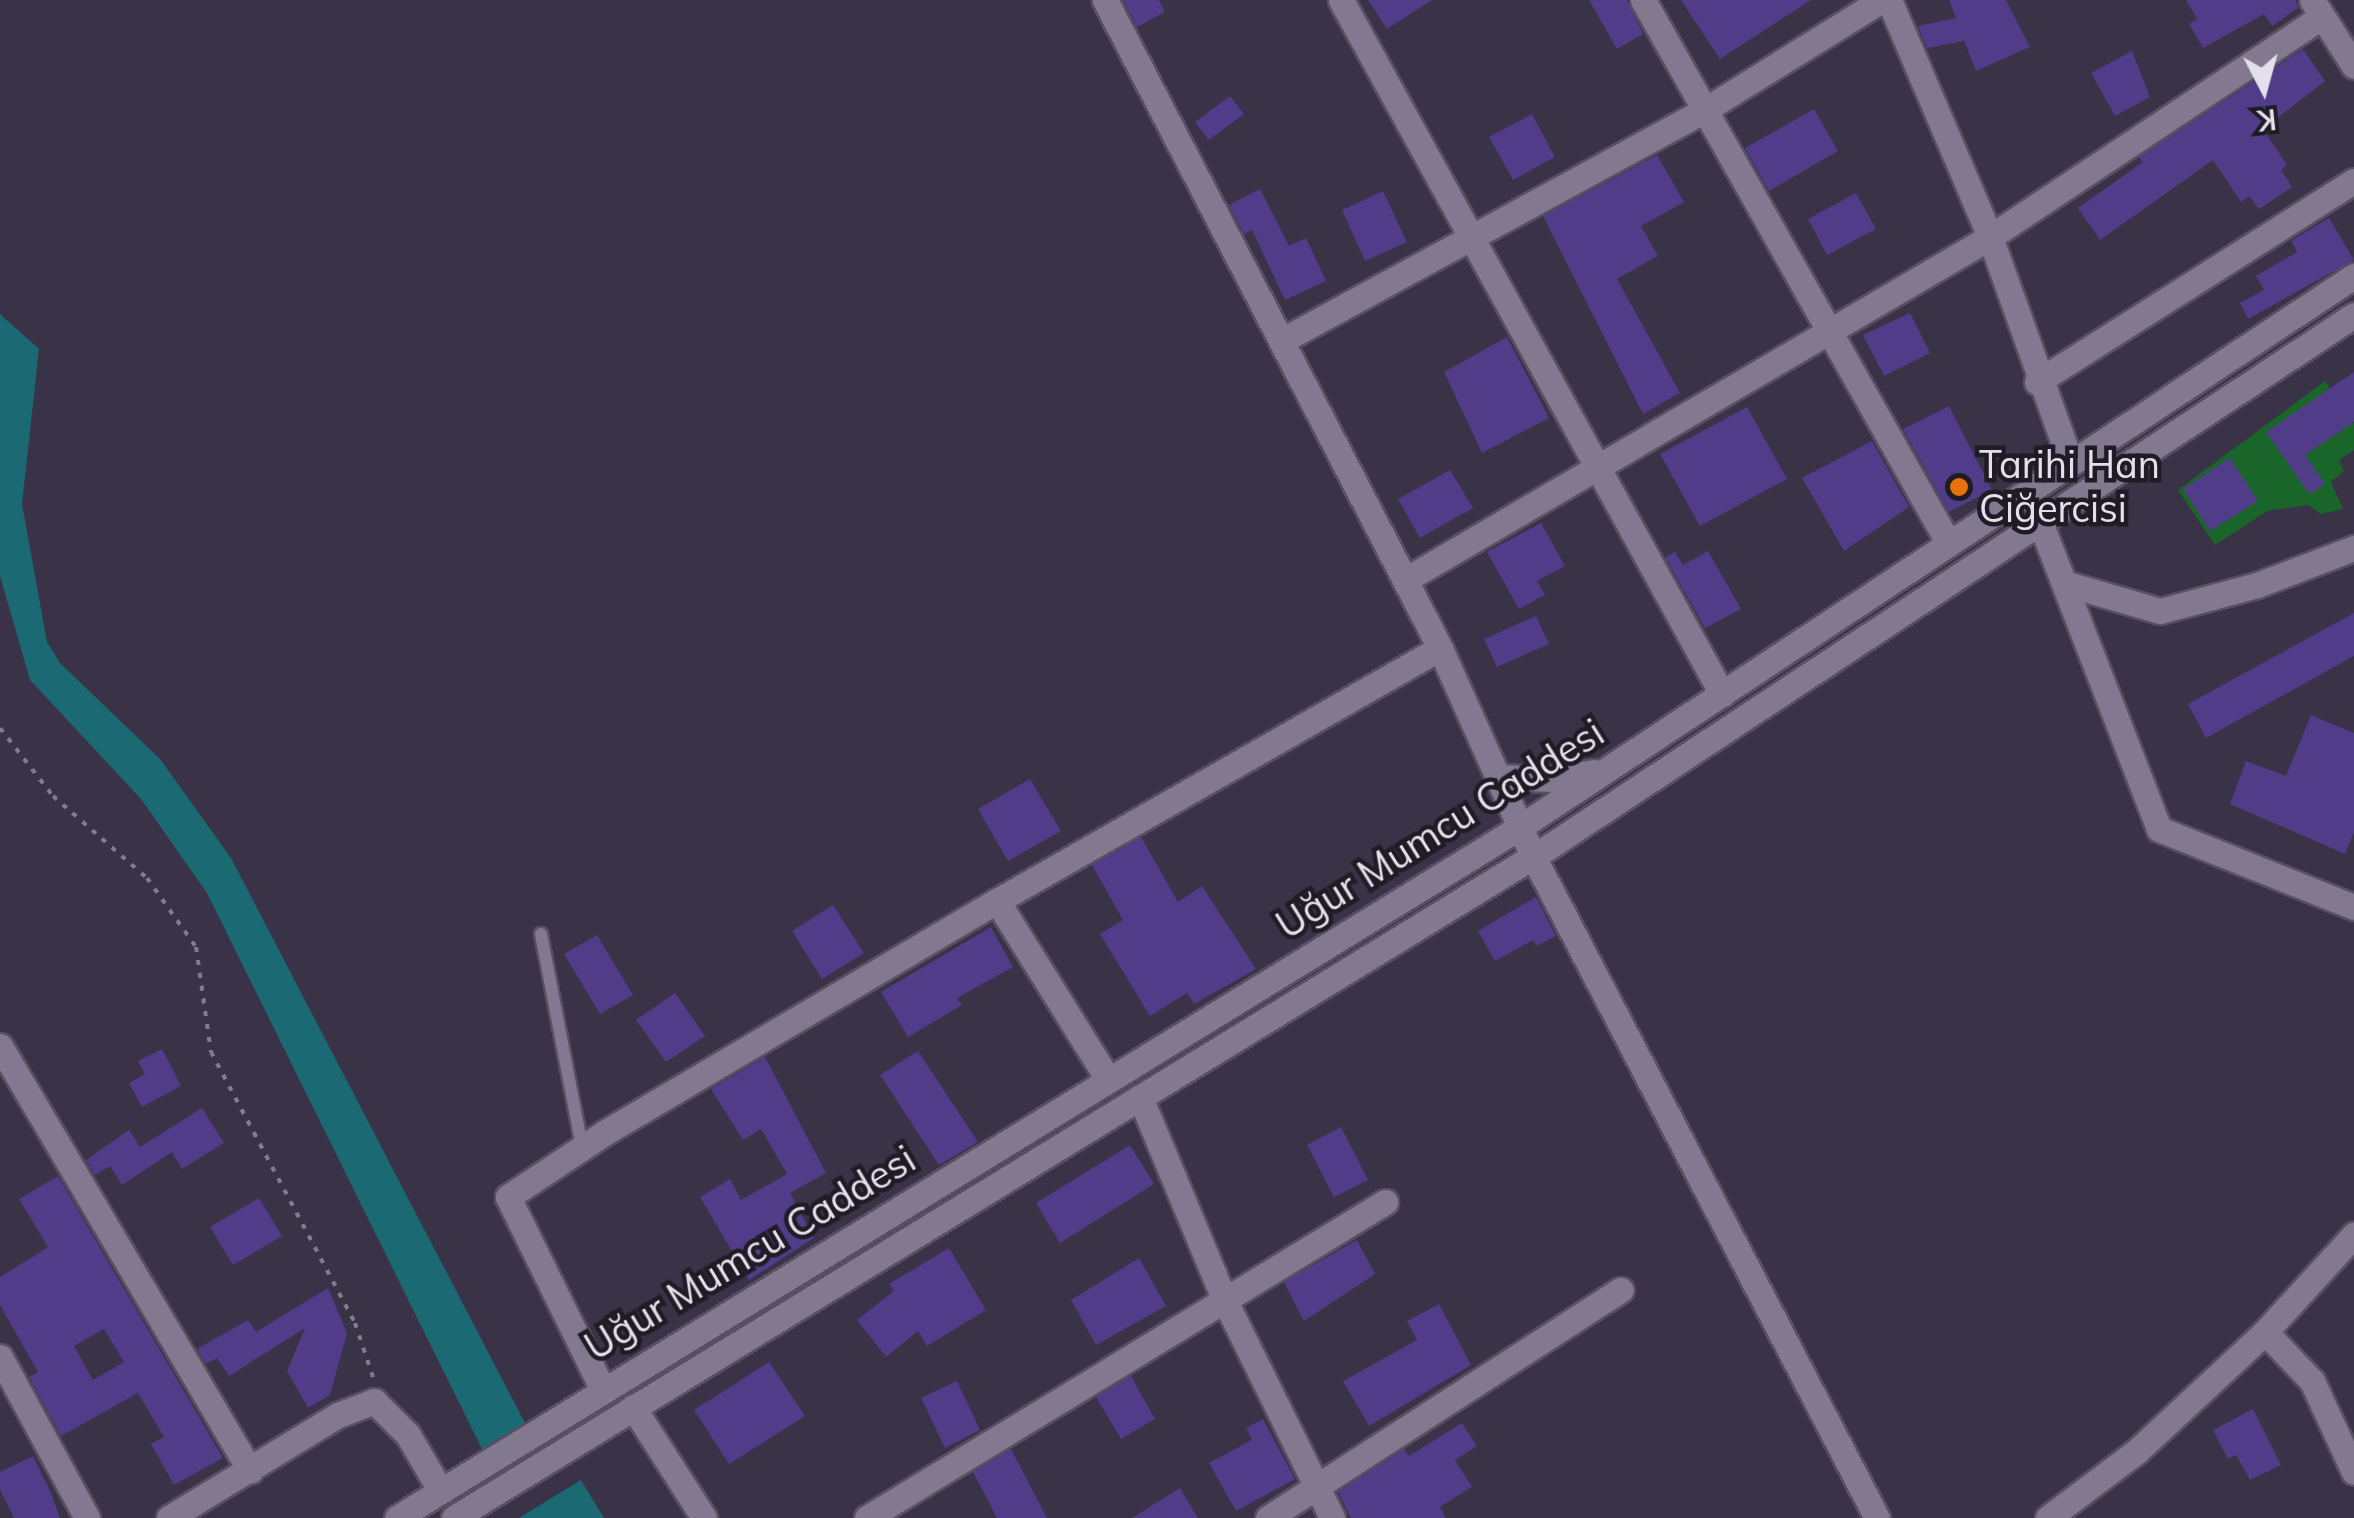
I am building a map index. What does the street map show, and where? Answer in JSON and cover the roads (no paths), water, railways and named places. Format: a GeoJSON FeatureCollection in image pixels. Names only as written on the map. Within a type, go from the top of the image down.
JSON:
{"type":"FeatureCollection","features":[{"type":"Feature","properties":{"kind":"street"},"geometry":{"type":"LineString","coordinates":[[1106,0],[1440,648],[1534,856],[1876,1518]]}},
{"type":"Feature","properties":{"kind":"street"},"geometry":{"type":"LineString","coordinates":[[1341,0],[1594,469],[1722,694]]}},
{"type":"Feature","properties":{"kind":"street"},"geometry":{"type":"LineString","coordinates":[[1643,0],[1949,544]]}},
{"type":"Feature","properties":{"kind":"street"},"geometry":{"type":"LineString","coordinates":[[1281,341],[1704,111],[1881,0]]}},
{"type":"Feature","properties":{"kind":"street"},"geometry":{"type":"LineString","coordinates":[[1889,0],[1990,237],[2037,382],[2087,492]]}},
{"type":"Feature","properties":{"kind":"street"},"geometry":{"type":"LineString","coordinates":[[1404,580],[1990,237],[2317,8],[2354,66]]}},
{"type":"Feature","properties":{"kind":"street"},"geometry":{"type":"LineString","coordinates":[[2037,382],[2354,180]]}},
{"type":"Feature","properties":{"kind":"street","name":"Uğur Mumcu Caddesi"},"geometry":{"type":"LineString","coordinates":[[397,1518],[549,1420],[1520,827],[2354,276]]}},
{"type":"Feature","properties":{"kind":"street","name":"Uğur Mumcu Caddesi"},"geometry":{"type":"LineString","coordinates":[[454,1518],[1534,856],[2354,315]]}},
{"type":"Feature","properties":{"kind":"street"},"geometry":{"type":"LineString","coordinates":[[2022,496],[2040,522],[2067,584],[2159,830],[2354,907]]}},
{"type":"Feature","properties":{"kind":"street"},"geometry":{"type":"LineString","coordinates":[[2067,584],[2160,611],[2257,585],[2354,548]]}},
{"type":"Feature","properties":{"kind":"street"},"geometry":{"type":"LineString","coordinates":[[602,1388],[508,1198],[582,1148],[997,901],[1440,648]]}},
{"type":"Feature","properties":{"kind":"street"},"geometry":{"type":"LineString","coordinates":[[1498,777],[1553,780],[1608,769]]}},
{"type":"Feature","properties":{"kind":"street"},"geometry":{"type":"LineString","coordinates":[[997,901],[1108,1078]]}},
{"type":"Feature","properties":{"kind":"street"},"geometry":{"type":"LineString","coordinates":[[0,1046],[250,1471]]}},
{"type":"Feature","properties":{"kind":"street"},"geometry":{"type":"LineString","coordinates":[[1140,1096],[1224,1300],[1332,1518]]}},
{"type":"Feature","properties":{"kind":"street"},"geometry":{"type":"LineString","coordinates":[[866,1518],[1385,1202]]}},
{"type":"Feature","properties":{"kind":"street"},"geometry":{"type":"LineString","coordinates":[[2048,1518],[2136,1451],[2265,1332],[2354,1235]]}},
{"type":"Feature","properties":{"kind":"street"},"geometry":{"type":"LineString","coordinates":[[1268,1518],[1621,1290]]}},
{"type":"Feature","properties":{"kind":"street"},"geometry":{"type":"LineString","coordinates":[[2265,1332],[2312,1381],[2354,1472]]}},
{"type":"Feature","properties":{"kind":"street"},"geometry":{"type":"LineString","coordinates":[[0,1357],[88,1518]]}},
{"type":"Feature","properties":{"kind":"street"},"geometry":{"type":"LineString","coordinates":[[169,1518],[338,1415],[374,1401],[408,1435],[440,1490]]}},
{"type":"Feature","properties":{"kind":"street"},"geometry":{"type":"LineString","coordinates":[[633,1406],[704,1518]]}},
{"type":"Feature","properties":{"kind":"lane"},"geometry":{"type":"LineString","coordinates":[[540,934],[582,1148]]}},
{"type":"Feature","properties":{"kind":"place","name":"Tarihi Han Ciğercisi"},"geometry":{"type":"Point","coordinates":[1959,487]}}]}
